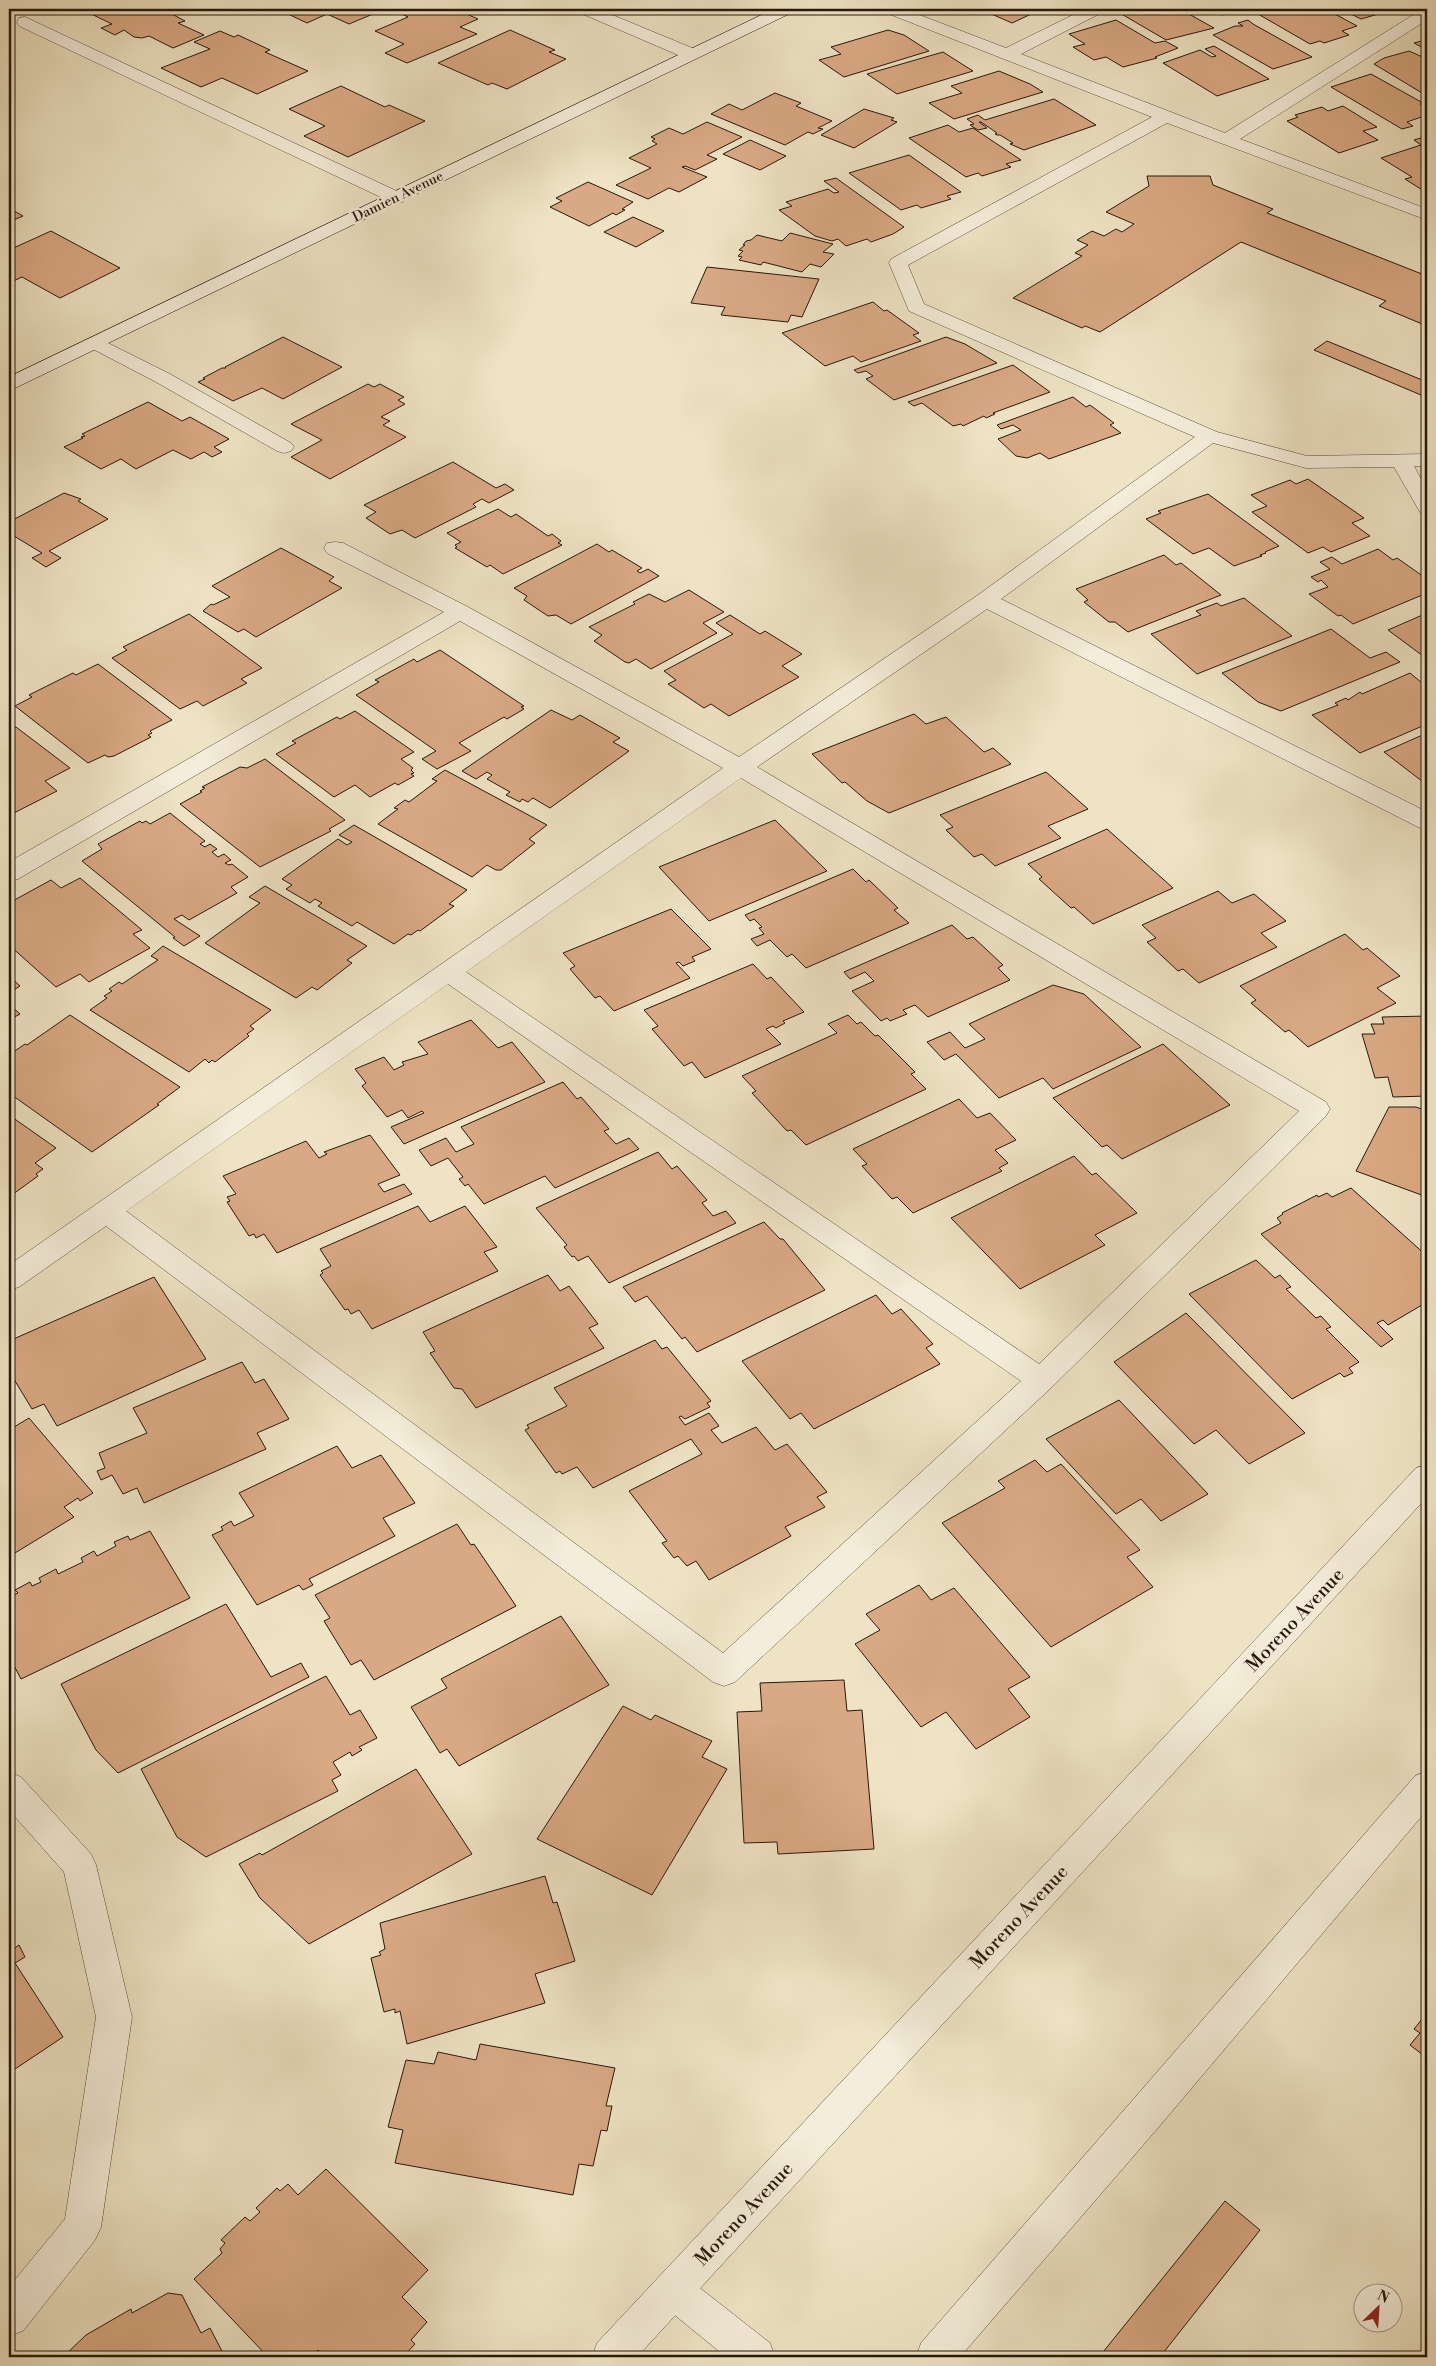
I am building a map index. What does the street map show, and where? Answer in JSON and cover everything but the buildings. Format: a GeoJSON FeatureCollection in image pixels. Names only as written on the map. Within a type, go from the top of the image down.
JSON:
{"type":"FeatureCollection","features":[{"type":"Feature","properties":{"kind":"main road"},"geometry":{"type":"LineString","coordinates":[[584,9],[691,54]]}},
{"type":"Feature","properties":{"kind":"main road","name":"Damien Avenue"},"geometry":{"type":"LineString","coordinates":[[11,382],[96,343],[787,9]]}},
{"type":"Feature","properties":{"kind":"main road"},"geometry":{"type":"LineString","coordinates":[[890,9],[1226,140],[1427,215]]}},
{"type":"Feature","properties":{"kind":"main road"},"geometry":{"type":"LineString","coordinates":[[1006,55],[1097,9]]}},
{"type":"Feature","properties":{"kind":"main road"},"geometry":{"type":"LineString","coordinates":[[1226,140],[1427,13]]}},
{"type":"Feature","properties":{"kind":"main road"},"geometry":{"type":"LineString","coordinates":[[25,22],[397,198]]}},
{"type":"Feature","properties":{"kind":"main road"},"geometry":{"type":"LineString","coordinates":[[1165,116],[898,263],[916,307],[1210,436],[1306,462],[1427,460]]}},
{"type":"Feature","properties":{"kind":"main road"},"geometry":{"type":"LineString","coordinates":[[96,343],[163,378],[284,448]]}},
{"type":"Feature","properties":{"kind":"main road"},"geometry":{"type":"LineString","coordinates":[[9,1279],[740,767],[986,600],[1210,436]]}},
{"type":"Feature","properties":{"kind":"main road"},"geometry":{"type":"LineString","coordinates":[[1400,461],[1427,508]]}},
{"type":"Feature","properties":{"kind":"main road"},"geometry":{"type":"LineString","coordinates":[[107,1212],[724,1672],[1041,1380],[1317,1109],[740,767],[460,612],[335,548]]}},
{"type":"Feature","properties":{"kind":"main road"},"geometry":{"type":"LineString","coordinates":[[986,600],[1427,822]]}},
{"type":"Feature","properties":{"kind":"main road"},"geometry":{"type":"LineString","coordinates":[[9,873],[460,612]]}},
{"type":"Feature","properties":{"kind":"main road"},"geometry":{"type":"LineString","coordinates":[[447,971],[1041,1380]]}},
{"type":"Feature","properties":{"kind":"main road","name":"Moreno Avenue"},"geometry":{"type":"LineString","coordinates":[[612,2357],[1427,1477]]}},
{"type":"Feature","properties":{"kind":"main road"},"geometry":{"type":"LineString","coordinates":[[9,1786],[79,1865],[114,2017],[82,2227],[9,2317]]}},
{"type":"Feature","properties":{"kind":"main road"},"geometry":{"type":"LineString","coordinates":[[935,2357],[1144,2118],[1427,1786]]}},
{"type":"Feature","properties":{"kind":"main road"},"geometry":{"type":"LineString","coordinates":[[673,2290],[756,2357]]}}]}
